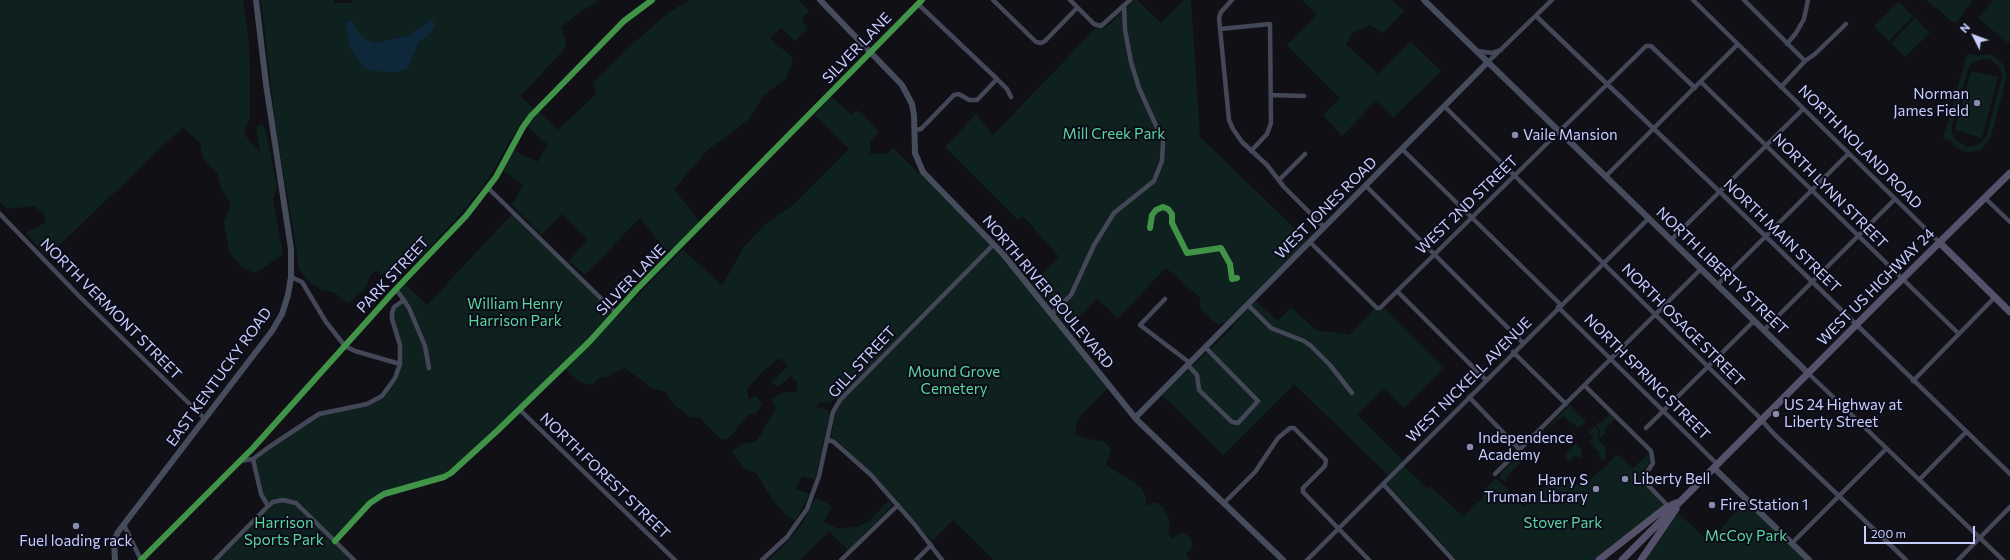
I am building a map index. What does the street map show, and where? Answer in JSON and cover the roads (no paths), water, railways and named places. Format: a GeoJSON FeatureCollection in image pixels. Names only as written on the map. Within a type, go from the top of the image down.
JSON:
{"type":"FeatureCollection","features":[{"type":"Feature","properties":{"kind":"main road","name":"EAST KENTUCKY ROAD"},"geometry":{"type":"LineString","coordinates":[[115,560],[114,541],[124,525],[272,331],[285,305],[291,277],[291,249],[266,84],[256,0]]}},
{"type":"Feature","properties":{"kind":"main road","name":"NORTH RIVER BOULEVARD"},"geometry":{"type":"LineString","coordinates":[[820,0],[896,77],[907,94],[914,115],[915,153],[919,166],[923,172],[994,244],[1135,418],[1283,560]]}},
{"type":"Feature","properties":{"kind":"main road","name":"NORTH LIBERTY STREET"},"geometry":{"type":"LineString","coordinates":[[1424,0],[1808,373]]}},
{"type":"Feature","properties":{"kind":"main road","name":"WEST JONES ROAD"},"geometry":{"type":"LineString","coordinates":[[1135,418],[1488,62]]}},
{"type":"Feature","properties":{"kind":"main road","name":"WEST US HIGHWAY 24"},"geometry":{"type":"LineString","coordinates":[[1622,560],[1855,325],[2010,173]]}},
{"type":"Feature","properties":{"kind":"main road","name":"NORTH NOLAND ROAD"},"geometry":{"type":"LineString","coordinates":[[1940,243],[2010,312]]}},
{"type":"Feature","properties":{"kind":"main road","name":"NORTH SPRING STREET"},"geometry":{"type":"LineString","coordinates":[[1715,466],[1809,560]]}},
{"type":"Feature","properties":{"kind":"main road"},"geometry":{"type":"LineString","coordinates":[[1598,560],[1668,506],[1680,501]]}},
{"type":"Feature","properties":{"kind":"main road"},"geometry":{"type":"LineString","coordinates":[[1641,560],[1669,521],[1680,501]]}},
{"type":"Feature","properties":{"kind":"street","name":"PARK STREET"},"geometry":{"type":"LineString","coordinates":[[141,560],[240,461],[396,290],[466,216],[488,188],[523,127],[531,116],[624,22],[652,0]]}},
{"type":"Feature","properties":{"kind":"street"},"geometry":{"type":"LineString","coordinates":[[993,0],[1036,42],[1041,43],[1045,41],[1077,8]]}},
{"type":"Feature","properties":{"kind":"street"},"geometry":{"type":"LineString","coordinates":[[1070,0],[1094,24],[1100,26],[1106,23],[1130,0]]}},
{"type":"Feature","properties":{"kind":"street"},"geometry":{"type":"LineString","coordinates":[[1232,0],[1221,12],[1219,18],[1229,120],[1237,136],[1267,165],[1279,180],[1324,227]]}},
{"type":"Feature","properties":{"kind":"street","name":"WEST JONES ROAD"},"geometry":{"type":"LineString","coordinates":[[1488,62],[1552,0]]}},
{"type":"Feature","properties":{"kind":"street","name":"NORTH NOLAND ROAD"},"geometry":{"type":"LineString","coordinates":[[1693,0],[1940,243]]}},
{"type":"Feature","properties":{"kind":"street"},"geometry":{"type":"LineString","coordinates":[[1744,0],[1805,61]]}},
{"type":"Feature","properties":{"kind":"street"},"geometry":{"type":"LineString","coordinates":[[1787,44],[1796,33],[1804,19],[1808,0]]}},
{"type":"Feature","properties":{"kind":"street"},"geometry":{"type":"LineString","coordinates":[[920,2],[997,79],[1006,89],[1010,97]]}},
{"type":"Feature","properties":{"kind":"street","name":"SILVER LANE"},"geometry":{"type":"LineString","coordinates":[[335,541],[362,509],[377,498],[402,488],[429,482],[451,473],[519,409],[616,313],[637,289],[920,2]]}},
{"type":"Feature","properties":{"kind":"street"},"geometry":{"type":"LineString","coordinates":[[1052,314],[1071,295],[1094,245],[1114,214],[1154,181],[1162,161],[1163,141],[1139,88],[1131,62],[1125,30],[1124,6]]}},
{"type":"Feature","properties":{"kind":"street","name":"NORTH MAIN STREET"},"geometry":{"type":"LineString","coordinates":[[1536,16],[1720,192],[1912,381],[2010,474]]}},
{"type":"Feature","properties":{"kind":"street"},"geometry":{"type":"LineString","coordinates":[[1220,29],[1270,24],[1270,128],[1251,151]]}},
{"type":"Feature","properties":{"kind":"street"},"geometry":{"type":"LineString","coordinates":[[1781,87],[1805,61],[1815,54],[1846,24]]}},
{"type":"Feature","properties":{"kind":"street"},"geometry":{"type":"LineString","coordinates":[[1606,176],[1738,44]]}},
{"type":"Feature","properties":{"kind":"street","name":"WEST 2ND STREET"},"geometry":{"type":"LineString","coordinates":[[1310,242],[1378,308],[1397,292],[1471,217],[1560,132],[1646,46],[1651,46],[1695,88]]}},
{"type":"Feature","properties":{"kind":"street"},"geometry":{"type":"LineString","coordinates":[[1477,51],[1492,53],[1502,49]]}},
{"type":"Feature","properties":{"kind":"street"},"geometry":{"type":"LineString","coordinates":[[915,130],[921,129],[954,95],[959,94],[970,100],[977,100],[997,79]]}},
{"type":"Feature","properties":{"kind":"street","name":"NORTH LYNN STREET"},"geometry":{"type":"LineString","coordinates":[[1701,82],[1959,334]]}},
{"type":"Feature","properties":{"kind":"street"},"geometry":{"type":"LineString","coordinates":[[1271,95],[1304,96]]}},
{"type":"Feature","properties":{"kind":"street","name":"NORTH OSAGE STREET"},"geometry":{"type":"LineString","coordinates":[[1444,106],[1906,560]]}},
{"type":"Feature","properties":{"kind":"street"},"geometry":{"type":"LineString","coordinates":[[1671,240],[1803,109]]}},
{"type":"Feature","properties":{"kind":"street","name":"NORTH SPRING STREET"},"geometry":{"type":"LineString","coordinates":[[1402,149],[1560,306],[1715,466]]}},
{"type":"Feature","properties":{"kind":"street"},"geometry":{"type":"LineString","coordinates":[[1279,180],[1305,154]]}},
{"type":"Feature","properties":{"kind":"street"},"geometry":{"type":"LineString","coordinates":[[1717,285],[1848,154]]}},
{"type":"Feature","properties":{"kind":"street"},"geometry":{"type":"LineString","coordinates":[[1366,186],[1523,343]]}},
{"type":"Feature","properties":{"kind":"street"},"geometry":{"type":"LineString","coordinates":[[488,188],[616,313]]}},
{"type":"Feature","properties":{"kind":"street"},"geometry":{"type":"LineString","coordinates":[[1985,198],[2010,222]]}},
{"type":"Feature","properties":{"kind":"street"},"geometry":{"type":"LineString","coordinates":[[1764,330],[1895,199]]}},
{"type":"Feature","properties":{"kind":"street","name":"NORTH VERMONT STREET"},"geometry":{"type":"LineString","coordinates":[[0,214],[80,297],[206,419]]}},
{"type":"Feature","properties":{"kind":"street","name":"WEST NICKELL AVENUE"},"geometry":{"type":"LineString","coordinates":[[1307,560],[1513,352],[1649,218]]}},
{"type":"Feature","properties":{"kind":"street","name":"GILL STREET"},"geometry":{"type":"LineString","coordinates":[[762,560],[787,537],[807,509],[819,476],[833,412],[840,400],[994,244]]}},
{"type":"Feature","properties":{"kind":"street"},"geometry":{"type":"LineString","coordinates":[[1495,474],[1701,269]]}},
{"type":"Feature","properties":{"kind":"street"},"geometry":{"type":"LineString","coordinates":[[291,277],[302,282],[329,327],[345,346],[355,351],[400,364]]}},
{"type":"Feature","properties":{"kind":"street"},"geometry":{"type":"LineString","coordinates":[[396,290],[404,300],[425,346],[429,368]]}},
{"type":"Feature","properties":{"kind":"street"},"geometry":{"type":"LineString","coordinates":[[1397,292],[1486,380]]}},
{"type":"Feature","properties":{"kind":"street"},"geometry":{"type":"LineString","coordinates":[[1912,381],[1995,297]]}},
{"type":"Feature","properties":{"kind":"street"},"geometry":{"type":"LineString","coordinates":[[1165,299],[1140,325],[1189,364],[1197,375],[1199,390],[1232,422],[1238,423],[1258,401],[1205,347]]}},
{"type":"Feature","properties":{"kind":"street"},"geometry":{"type":"LineString","coordinates":[[240,461],[253,459],[319,414],[367,404],[382,396],[395,378],[400,364],[400,345],[392,319],[392,313],[394,307],[404,300]]}},
{"type":"Feature","properties":{"kind":"street"},"geometry":{"type":"LineString","coordinates":[[1248,305],[1271,328],[1311,346],[1330,365],[1352,394]]}},
{"type":"Feature","properties":{"kind":"street"},"geometry":{"type":"LineString","coordinates":[[1646,428],[1754,321]]}},
{"type":"Feature","properties":{"kind":"street"},"geometry":{"type":"LineString","coordinates":[[1513,352],[1566,404]]}},
{"type":"Feature","properties":{"kind":"street","name":"NORTH LIBERTY STREET"},"geometry":{"type":"LineString","coordinates":[[1808,373],[2003,560]]}},
{"type":"Feature","properties":{"kind":"street"},"geometry":{"type":"LineString","coordinates":[[1585,386],[1651,451],[1652,463],[1644,480],[1668,506]]}},
{"type":"Feature","properties":{"kind":"street"},"geometry":{"type":"LineString","coordinates":[[1469,398],[1520,450]]}},
{"type":"Feature","properties":{"kind":"street","name":"NORTH FOREST STREET"},"geometry":{"type":"LineString","coordinates":[[519,409],[675,560]]}},
{"type":"Feature","properties":{"kind":"street"},"geometry":{"type":"LineString","coordinates":[[1224,503],[1255,472],[1278,438],[1290,428],[1296,430],[1325,458],[1325,466],[1303,488],[1302,491],[1369,560]]}},
{"type":"Feature","properties":{"kind":"street"},"geometry":{"type":"LineString","coordinates":[[1919,480],[1966,432]]}},
{"type":"Feature","properties":{"kind":"street"},"geometry":{"type":"LineString","coordinates":[[827,439],[834,442],[857,462],[898,505],[942,560]]}},
{"type":"Feature","properties":{"kind":"street"},"geometry":{"type":"LineString","coordinates":[[1792,543],[1886,448]]}},
{"type":"Feature","properties":{"kind":"street"},"geometry":{"type":"LineString","coordinates":[[253,459],[261,494],[268,506]]}},
{"type":"Feature","properties":{"kind":"street"},"geometry":{"type":"LineString","coordinates":[[1383,484],[1453,560]]}},
{"type":"Feature","properties":{"kind":"street"},"geometry":{"type":"LineString","coordinates":[[215,560],[268,506],[278,500],[287,500],[296,503],[354,560]]}},
{"type":"Feature","properties":{"kind":"street"},"geometry":{"type":"LineString","coordinates":[[841,560],[898,505]]}},
{"type":"Feature","properties":{"kind":"street"},"geometry":{"type":"LineString","coordinates":[[1958,560],[2010,507]]}},
{"type":"Feature","properties":{"kind":"street"},"geometry":{"type":"LineString","coordinates":[[124,525],[141,560]]}},
{"type":"Feature","properties":{"kind":"street"},"geometry":{"type":"LineString","coordinates":[[916,560],[931,545]]}},
{"type":"Feature","properties":{"kind":"water"},"geometry":{"type":"Polygon","coordinates":[[[432,19],[435,26],[428,36],[419,42],[407,69],[397,72],[371,71],[364,67],[350,48],[345,22],[351,20],[356,29],[367,40],[376,43],[410,35],[432,19]]]}},
{"type":"Feature","properties":{"kind":"place","name":"Norman James Field"},"geometry":{"type":"Point","coordinates":[1977,103]}},
{"type":"Feature","properties":{"kind":"place","name":"Vaile Mansion"},"geometry":{"type":"Point","coordinates":[1515,135]}},
{"type":"Feature","properties":{"kind":"place","name":"US 24 Highway at Liberty Street"},"geometry":{"type":"Point","coordinates":[1776,414]}},
{"type":"Feature","properties":{"kind":"place","name":"Independence Academy"},"geometry":{"type":"Point","coordinates":[1470,447]}},
{"type":"Feature","properties":{"kind":"place","name":"Liberty Bell"},"geometry":{"type":"Point","coordinates":[1625,479]}},
{"type":"Feature","properties":{"kind":"place","name":"Harry S Truman Library"},"geometry":{"type":"Point","coordinates":[1596,489]}},
{"type":"Feature","properties":{"kind":"place","name":"Fire Station 1"},"geometry":{"type":"Point","coordinates":[1712,505]}},
{"type":"Feature","properties":{"kind":"place","name":"Fuel loading rack"},"geometry":{"type":"Point","coordinates":[76,526]}},
{"type":"Feature","properties":{"kind":"park label","name":"Mill Creek Park"},"geometry":{"type":"Point","coordinates":[1114,134]}},
{"type":"Feature","properties":{"kind":"park label","name":"William Henry Harrison Park"},"geometry":{"type":"Point","coordinates":[515,312]}},
{"type":"Feature","properties":{"kind":"park label","name":"Mound Grove Cemetery"},"geometry":{"type":"Point","coordinates":[954,380]}},
{"type":"Feature","properties":{"kind":"park label","name":"Stover Park"},"geometry":{"type":"Point","coordinates":[1563,523]}},
{"type":"Feature","properties":{"kind":"park label","name":"Harrison Sports Park"},"geometry":{"type":"Point","coordinates":[284,532]}},
{"type":"Feature","properties":{"kind":"park label","name":"McCoy Park"},"geometry":{"type":"Point","coordinates":[1746,536]}}]}
